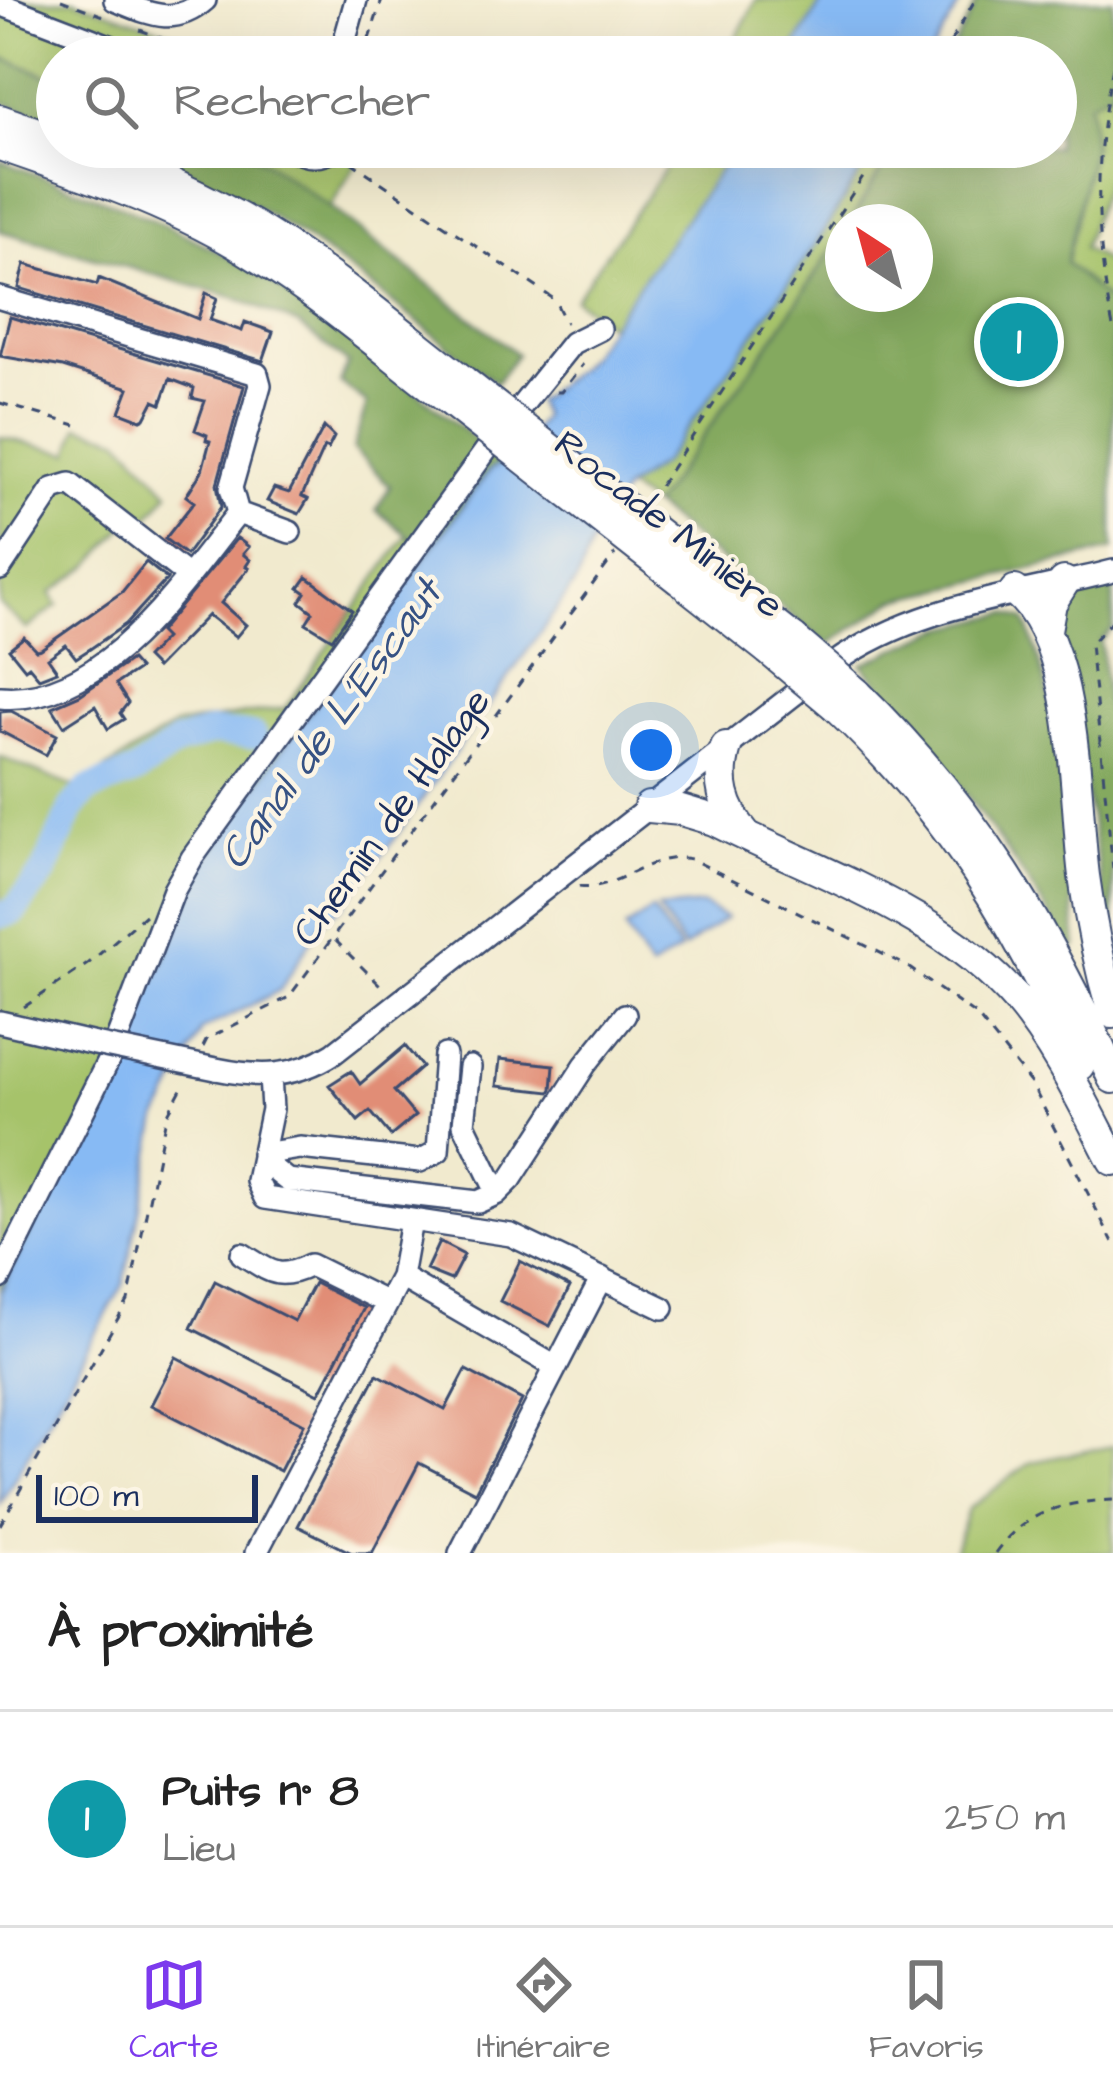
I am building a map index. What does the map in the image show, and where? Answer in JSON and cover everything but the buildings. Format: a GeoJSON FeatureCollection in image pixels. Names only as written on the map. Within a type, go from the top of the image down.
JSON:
{"type":"FeatureCollection","features":[{"type":"Feature","properties":{"kind":"highway"},"geometry":{"type":"LineString","coordinates":[[0,121],[36,133]]}},
{"type":"Feature","properties":{"kind":"highway","name":"Rocade Minière"},"geometry":{"type":"LineString","coordinates":[[0,145],[36,158]]}},
{"type":"Feature","properties":{"kind":"highway","name":"Rocade Minière"},"geometry":{"type":"LineString","coordinates":[[63,168],[135,194],[224,237],[458,392]]}},
{"type":"Feature","properties":{"kind":"highway","name":"Rocade Minière"},"geometry":{"type":"LineString","coordinates":[[130,168],[182,189],[274,239],[458,392],[781,644],[936,778],[1006,871],[1058,961],[1113,1078]]}},
{"type":"Feature","properties":{"kind":"highway"},"geometry":{"type":"LineString","coordinates":[[1046,630],[1048,610],[1064,582]]}},
{"type":"Feature","properties":{"kind":"highway"},"geometry":{"type":"LineString","coordinates":[[1015,591],[1036,611],[1046,630],[1069,717],[1084,879],[1113,1013]]}},
{"type":"Feature","properties":{"kind":"highway","name":"Rocade Minière"},"geometry":{"type":"LineString","coordinates":[[846,700],[995,895],[1057,1012],[1113,1148]]}},
{"type":"Feature","properties":{"kind":"highway"},"geometry":{"type":"LineString","coordinates":[[726,747],[723,794],[734,820],[749,838]]}},
{"type":"Feature","properties":{"kind":"highway"},"geometry":{"type":"LineString","coordinates":[[649,807],[692,812],[749,838],[917,920],[989,972],[1019,1002],[1046,1040],[1113,1160]]}},
{"type":"Feature","properties":{"kind":"street"},"geometry":{"type":"LineString","coordinates":[[116,0],[169,18],[188,13],[205,0]]}},
{"type":"Feature","properties":{"kind":"street"},"geometry":{"type":"LineString","coordinates":[[342,36],[350,2]]}},
{"type":"Feature","properties":{"kind":"street"},"geometry":{"type":"LineString","coordinates":[[0,4],[83,36]]}},
{"type":"Feature","properties":{"kind":"street"},"geometry":{"type":"LineString","coordinates":[[0,298],[257,374],[260,385],[231,488],[238,513]]}},
{"type":"Feature","properties":{"kind":"street"},"geometry":{"type":"LineString","coordinates":[[0,1278],[111,1055],[174,890],[232,801],[487,449],[572,343],[600,329]]}},
{"type":"Feature","properties":{"kind":"street"},"geometry":{"type":"LineString","coordinates":[[0,569],[53,490],[70,484],[188,576]]}},
{"type":"Feature","properties":{"kind":"street"},"geometry":{"type":"LineString","coordinates":[[238,513],[290,532]]}},
{"type":"Feature","properties":{"kind":"street"},"geometry":{"type":"LineString","coordinates":[[0,697],[35,696],[79,678],[143,628],[238,513]]}},
{"type":"Feature","properties":{"kind":"street"},"geometry":{"type":"LineString","coordinates":[[1,1022],[269,1076],[304,1070],[866,643],[962,604],[1113,571]]}},
{"type":"Feature","properties":{"kind":"street"},"geometry":{"type":"LineString","coordinates":[[262,1154],[287,1180],[478,1202],[511,1179],[585,1065],[625,1015]]}},
{"type":"Feature","properties":{"kind":"street"},"geometry":{"type":"LineString","coordinates":[[262,1154],[300,1148],[420,1161],[431,1157],[437,1151],[446,1055]]}},
{"type":"Feature","properties":{"kind":"street"},"geometry":{"type":"LineString","coordinates":[[470,1067],[464,1124],[497,1192]]}},
{"type":"Feature","properties":{"kind":"street"},"geometry":{"type":"LineString","coordinates":[[269,1076],[272,1109],[256,1180],[265,1198],[511,1235],[663,1308]]}},
{"type":"Feature","properties":{"kind":"street"},"geometry":{"type":"LineString","coordinates":[[256,1553],[401,1277],[411,1221]]}},
{"type":"Feature","properties":{"kind":"street"},"geometry":{"type":"LineString","coordinates":[[242,1255],[272,1273],[289,1275],[310,1265],[387,1304]]}},
{"type":"Feature","properties":{"kind":"street"},"geometry":{"type":"LineString","coordinates":[[401,1277],[556,1367]]}},
{"type":"Feature","properties":{"kind":"street"},"geometry":{"type":"LineString","coordinates":[[460,1553],[602,1278]]}},
{"type":"Feature","properties":{"kind":"path"},"geometry":{"type":"LineString","coordinates":[[371,36],[382,0]]}},
{"type":"Feature","properties":{"kind":"path"},"geometry":{"type":"LineString","coordinates":[[955,36],[975,0]]}},
{"type":"Feature","properties":{"kind":"path"},"geometry":{"type":"LineString","coordinates":[[1113,67],[1101,124],[1096,194],[1103,282],[1113,327]]}},
{"type":"Feature","properties":{"kind":"path"},"geometry":{"type":"LineString","coordinates":[[360,168],[554,299],[572,343]]}},
{"type":"Feature","properties":{"kind":"path"},"geometry":{"type":"LineString","coordinates":[[640,516],[869,168]]}},
{"type":"Feature","properties":{"kind":"path"},"geometry":{"type":"LineString","coordinates":[[546,394],[561,392],[583,364]]}},
{"type":"Feature","properties":{"kind":"path"},"geometry":{"type":"LineString","coordinates":[[0,403],[76,425]]}},
{"type":"Feature","properties":{"kind":"path","name":"Chemin de Halage"},"geometry":{"type":"LineString","coordinates":[[206,1064],[208,1039],[290,997],[614,555]]}},
{"type":"Feature","properties":{"kind":"path"},"geometry":{"type":"LineString","coordinates":[[1113,620],[1090,644],[1113,869]]}},
{"type":"Feature","properties":{"kind":"path"},"geometry":{"type":"LineString","coordinates":[[565,872],[578,886],[589,887],[660,860],[692,859],[890,958],[946,992],[995,1035],[1032,1085],[1113,1242]]}},
{"type":"Feature","properties":{"kind":"path"},"geometry":{"type":"LineString","coordinates":[[1,1022],[89,963],[174,890]]}},
{"type":"Feature","properties":{"kind":"path"},"geometry":{"type":"LineString","coordinates":[[333,939],[398,1003]]}},
{"type":"Feature","properties":{"kind":"path"},"geometry":{"type":"LineString","coordinates":[[0,1525],[128,1301],[166,1117],[187,1078]]}},
{"type":"Feature","properties":{"kind":"path"},"geometry":{"type":"LineString","coordinates":[[995,1553],[1015,1530],[1039,1514],[1070,1503],[1113,1500]]}},
{"type":"Feature","properties":{"kind":"green space"},"geometry":{"type":"Polygon","coordinates":[[[0,0],[74,0],[181,36],[36,36],[36,71],[0,57],[0,0]]]}},
{"type":"Feature","properties":{"kind":"green space"},"geometry":{"type":"Polygon","coordinates":[[[756,0],[823,0],[802,36],[737,36],[756,0]]]}},
{"type":"Feature","properties":{"kind":"green space"},"geometry":{"type":"Polygon","coordinates":[[[978,0],[1113,0],[1113,89],[1089,103],[1093,145],[1066,263],[1113,306],[1113,550],[895,600],[828,645],[653,506],[825,260],[825,312],[933,312],[933,204],[861,204],[882,168],[1077,168],[1077,36],[959,36],[978,0]]]}},
{"type":"Feature","properties":{"kind":"green space"},"geometry":{"type":"Polygon","coordinates":[[[0,57],[36,71],[36,114],[0,102],[0,57]]]}},
{"type":"Feature","properties":{"kind":"green space"},"geometry":{"type":"Polygon","coordinates":[[[1113,89],[1113,162],[1083,248],[1113,265],[1113,306],[1066,264],[1093,145],[1089,103],[1113,89]]]}},
{"type":"Feature","properties":{"kind":"green space"},"geometry":{"type":"Polygon","coordinates":[[[0,161],[146,217],[267,280],[337,329],[504,462],[489,470],[428,552],[376,510],[390,486],[353,449],[367,403],[340,383],[348,363],[299,325],[236,298],[0,231],[0,161]]]}},
{"type":"Feature","properties":{"kind":"green space"},"geometry":{"type":"Polygon","coordinates":[[[183,168],[274,168],[517,354],[496,383],[322,250],[183,168]]]}},
{"type":"Feature","properties":{"kind":"green space"},"geometry":{"type":"Polygon","coordinates":[[[270,168],[354,168],[330,207],[270,168]]]}},
{"type":"Feature","properties":{"kind":"green space"},"geometry":{"type":"Polygon","coordinates":[[[665,168],[722,168],[612,327],[575,299],[665,168]]]}},
{"type":"Feature","properties":{"kind":"green space"},"geometry":{"type":"Polygon","coordinates":[[[863,168],[882,168],[861,204],[841,204],[863,168]]]}},
{"type":"Feature","properties":{"kind":"green space"},"geometry":{"type":"Polygon","coordinates":[[[825,229],[825,260],[653,506],[626,488],[662,463],[825,229]]]}},
{"type":"Feature","properties":{"kind":"green space"},"geometry":{"type":"Polygon","coordinates":[[[79,426],[120,438],[169,492],[146,520],[135,514],[91,565],[51,593],[58,605],[27,629],[0,605],[0,437],[70,453],[79,426]]]}},
{"type":"Feature","properties":{"kind":"green space"},"geometry":{"type":"Polygon","coordinates":[[[407,535],[428,552],[203,865],[167,954],[0,1293],[0,757],[76,788],[176,725],[285,708],[407,535]]]}},
{"type":"Feature","properties":{"kind":"green space"},"geometry":{"type":"Polygon","coordinates":[[[1113,585],[1113,628],[1101,641],[1113,760],[1113,955],[1065,664],[1063,620],[1072,603],[1113,585]]]}},
{"type":"Feature","properties":{"kind":"green space"},"geometry":{"type":"Polygon","coordinates":[[[1008,613],[1025,619],[1057,739],[1077,946],[1070,949],[972,802],[862,664],[941,629],[1008,613]]]}},
{"type":"Feature","properties":{"kind":"green space"},"geometry":{"type":"Polygon","coordinates":[[[1113,1446],[1113,1553],[954,1553],[968,1509],[1031,1462],[1113,1446]]]}},
{"type":"Feature","properties":{"kind":"water"},"geometry":{"type":"Polygon","coordinates":[[[823,0],[962,0],[941,36],[802,36],[823,0]]]}},
{"type":"Feature","properties":{"kind":"water","name":"Canal de L'Escaut"},"geometry":{"type":"Polygon","coordinates":[[[721,168],[863,168],[841,204],[825,204],[825,229],[704,405],[662,463],[626,488],[596,530],[578,579],[386,850],[345,904],[322,922],[280,990],[202,1030],[158,1119],[124,1283],[0,1504],[0,1293],[167,954],[203,865],[277,756],[490,470],[510,459],[543,417],[536,402],[583,364],[721,168]]]}},
{"type":"Feature","properties":{"kind":"water"},"geometry":{"type":"Polygon","coordinates":[[[703,905],[726,918],[684,948],[658,909],[703,905]]]}},
{"type":"Feature","properties":{"kind":"water"},"geometry":{"type":"Polygon","coordinates":[[[652,910],[680,950],[650,969],[625,929],[652,910]]]}},
{"type":"Feature","properties":{"kind":"waterway"},"geometry":{"type":"LineString","coordinates":[[0,915],[13,912],[44,872],[72,808],[88,790],[136,772],[177,743],[212,732],[254,736]]}},
{"type":"Feature","properties":{"kind":"place","name":"Puits n° 8"},"geometry":{"type":"Point","coordinates":[1019,342]}}]}
